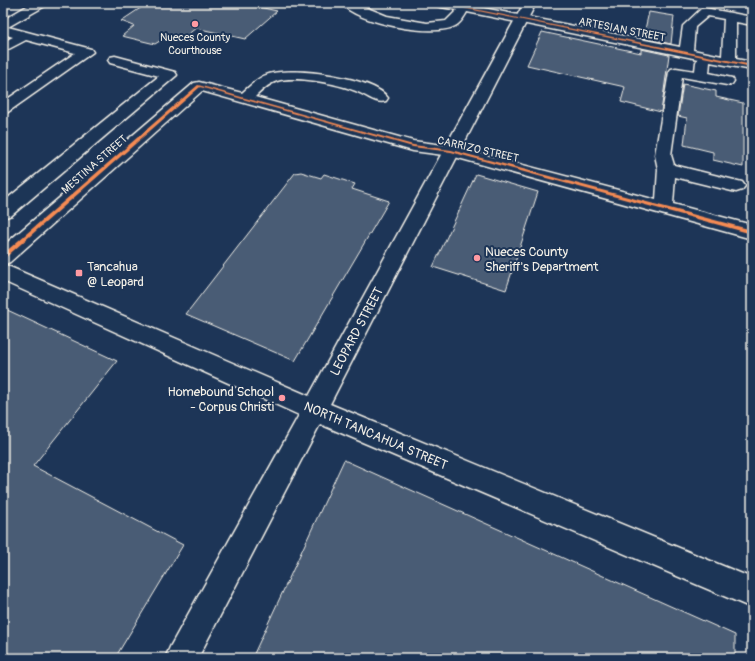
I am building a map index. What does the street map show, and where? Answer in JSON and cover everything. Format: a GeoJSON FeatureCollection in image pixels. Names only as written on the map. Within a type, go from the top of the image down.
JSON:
{"type":"FeatureCollection","features":[{"type":"Feature","properties":{"kind":"main road"},"geometry":{"type":"LineString","coordinates":[[3,25],[41,3]]}},
{"type":"Feature","properties":{"kind":"main road"},"geometry":{"type":"LineString","coordinates":[[347,3],[365,14],[419,26],[438,26],[448,24],[455,21],[464,8]]}},
{"type":"Feature","properties":{"kind":"main road","name":"ARTESIAN STREET"},"geometry":{"type":"LineString","coordinates":[[440,3],[752,66]]}},
{"type":"Feature","properties":{"kind":"main road","name":"LEOPARD STREET"},"geometry":{"type":"LineString","coordinates":[[181,658],[315,410],[530,3]]}},
{"type":"Feature","properties":{"kind":"main road"},"geometry":{"type":"LineString","coordinates":[[686,52],[689,26],[705,12],[752,21]]}},
{"type":"Feature","properties":{"kind":"main road"},"geometry":{"type":"LineString","coordinates":[[729,62],[730,17]]}},
{"type":"Feature","properties":{"kind":"main road"},"geometry":{"type":"LineString","coordinates":[[3,30],[170,75],[6,210],[3,209]]}},
{"type":"Feature","properties":{"kind":"main road"},"geometry":{"type":"LineString","coordinates":[[3,48],[25,35]]}},
{"type":"Feature","properties":{"kind":"main road"},"geometry":{"type":"LineString","coordinates":[[3,109],[86,52]]}},
{"type":"Feature","properties":{"kind":"main road"},"geometry":{"type":"LineString","coordinates":[[702,76],[705,57]]}},
{"type":"Feature","properties":{"kind":"main road"},"geometry":{"type":"LineString","coordinates":[[664,208],[666,169],[663,155],[676,72],[727,81]]}},
{"type":"Feature","properties":{"kind":"main road"},"geometry":{"type":"LineString","coordinates":[[244,99],[263,82],[275,76],[297,75],[328,79],[359,87],[382,98]]}},
{"type":"Feature","properties":{"kind":"main road","name":"CARRIZO STREET"},"geometry":{"type":"LineString","coordinates":[[199,86],[413,146],[451,151],[752,232]]}},
{"type":"Feature","properties":{"kind":"main road","name":"MESTINA STREET"},"geometry":{"type":"LineString","coordinates":[[3,257],[199,86]]}},
{"type":"Feature","properties":{"kind":"main road"},"geometry":{"type":"LineString","coordinates":[[66,161],[99,173]]}},
{"type":"Feature","properties":{"kind":"main road"},"geometry":{"type":"LineString","coordinates":[[666,169],[736,186]]}},
{"type":"Feature","properties":{"kind":"main road","name":"NORTH TANCAHUA STREET"},"geometry":{"type":"LineString","coordinates":[[3,272],[315,410],[752,593]]}},
{"type":"Feature","properties":{"kind":"building","name":"Nueces County Courthouse"},"geometry":{"type":"Polygon","coordinates":[[[148,3],[241,3],[277,11],[245,39],[196,28],[183,38],[169,35],[155,44],[122,36],[134,26],[121,21],[148,3]]]}},
{"type":"Feature","properties":{"kind":"building"},"geometry":{"type":"Polygon","coordinates":[[[649,12],[674,16],[671,44],[643,38],[649,12]]]}},
{"type":"Feature","properties":{"kind":"building"},"geometry":{"type":"Polygon","coordinates":[[[542,32],[641,53],[641,49],[669,55],[661,112],[621,102],[625,87],[527,65],[542,32]]]}},
{"type":"Feature","properties":{"kind":"building"},"geometry":{"type":"Polygon","coordinates":[[[683,84],[716,91],[716,97],[743,103],[743,167],[713,160],[713,152],[684,145],[687,118],[678,116],[683,84]]]}},
{"type":"Feature","properties":{"kind":"building"},"geometry":{"type":"Polygon","coordinates":[[[301,172],[321,178],[324,174],[355,184],[352,189],[389,201],[295,361],[186,314],[295,173],[301,172]]]}},
{"type":"Feature","properties":{"kind":"building"},"geometry":{"type":"Polygon","coordinates":[[[476,174],[538,192],[506,290],[433,267],[476,174]]]}},
{"type":"Feature","properties":{"kind":"building"},"geometry":{"type":"Polygon","coordinates":[[[3,308],[117,361],[33,466],[183,545],[115,658],[3,658],[3,308]]]}},
{"type":"Feature","properties":{"kind":"building"},"geometry":{"type":"Polygon","coordinates":[[[344,460],[735,635],[735,658],[252,658],[344,460]]]}},
{"type":"Feature","properties":{"kind":"cycle path"},"geometry":{"type":"LineString","coordinates":[[440,3],[752,66]]}},
{"type":"Feature","properties":{"kind":"cycle path"},"geometry":{"type":"LineString","coordinates":[[3,257],[199,86],[413,146],[451,151],[752,232]]}},
{"type":"Feature","properties":{"kind":"place","name":"Nueces County Courthouse"},"geometry":{"type":"Point","coordinates":[195,24]}},
{"type":"Feature","properties":{"kind":"place","name":"Nueces County Sheriff's Department"},"geometry":{"type":"Point","coordinates":[477,258]}},
{"type":"Feature","properties":{"kind":"place","name":"Tancahua @ Leopard"},"geometry":{"type":"Point","coordinates":[79,273]}},
{"type":"Feature","properties":{"kind":"place","name":"Homebound School - Corpus Christi"},"geometry":{"type":"Point","coordinates":[282,398]}}]}
